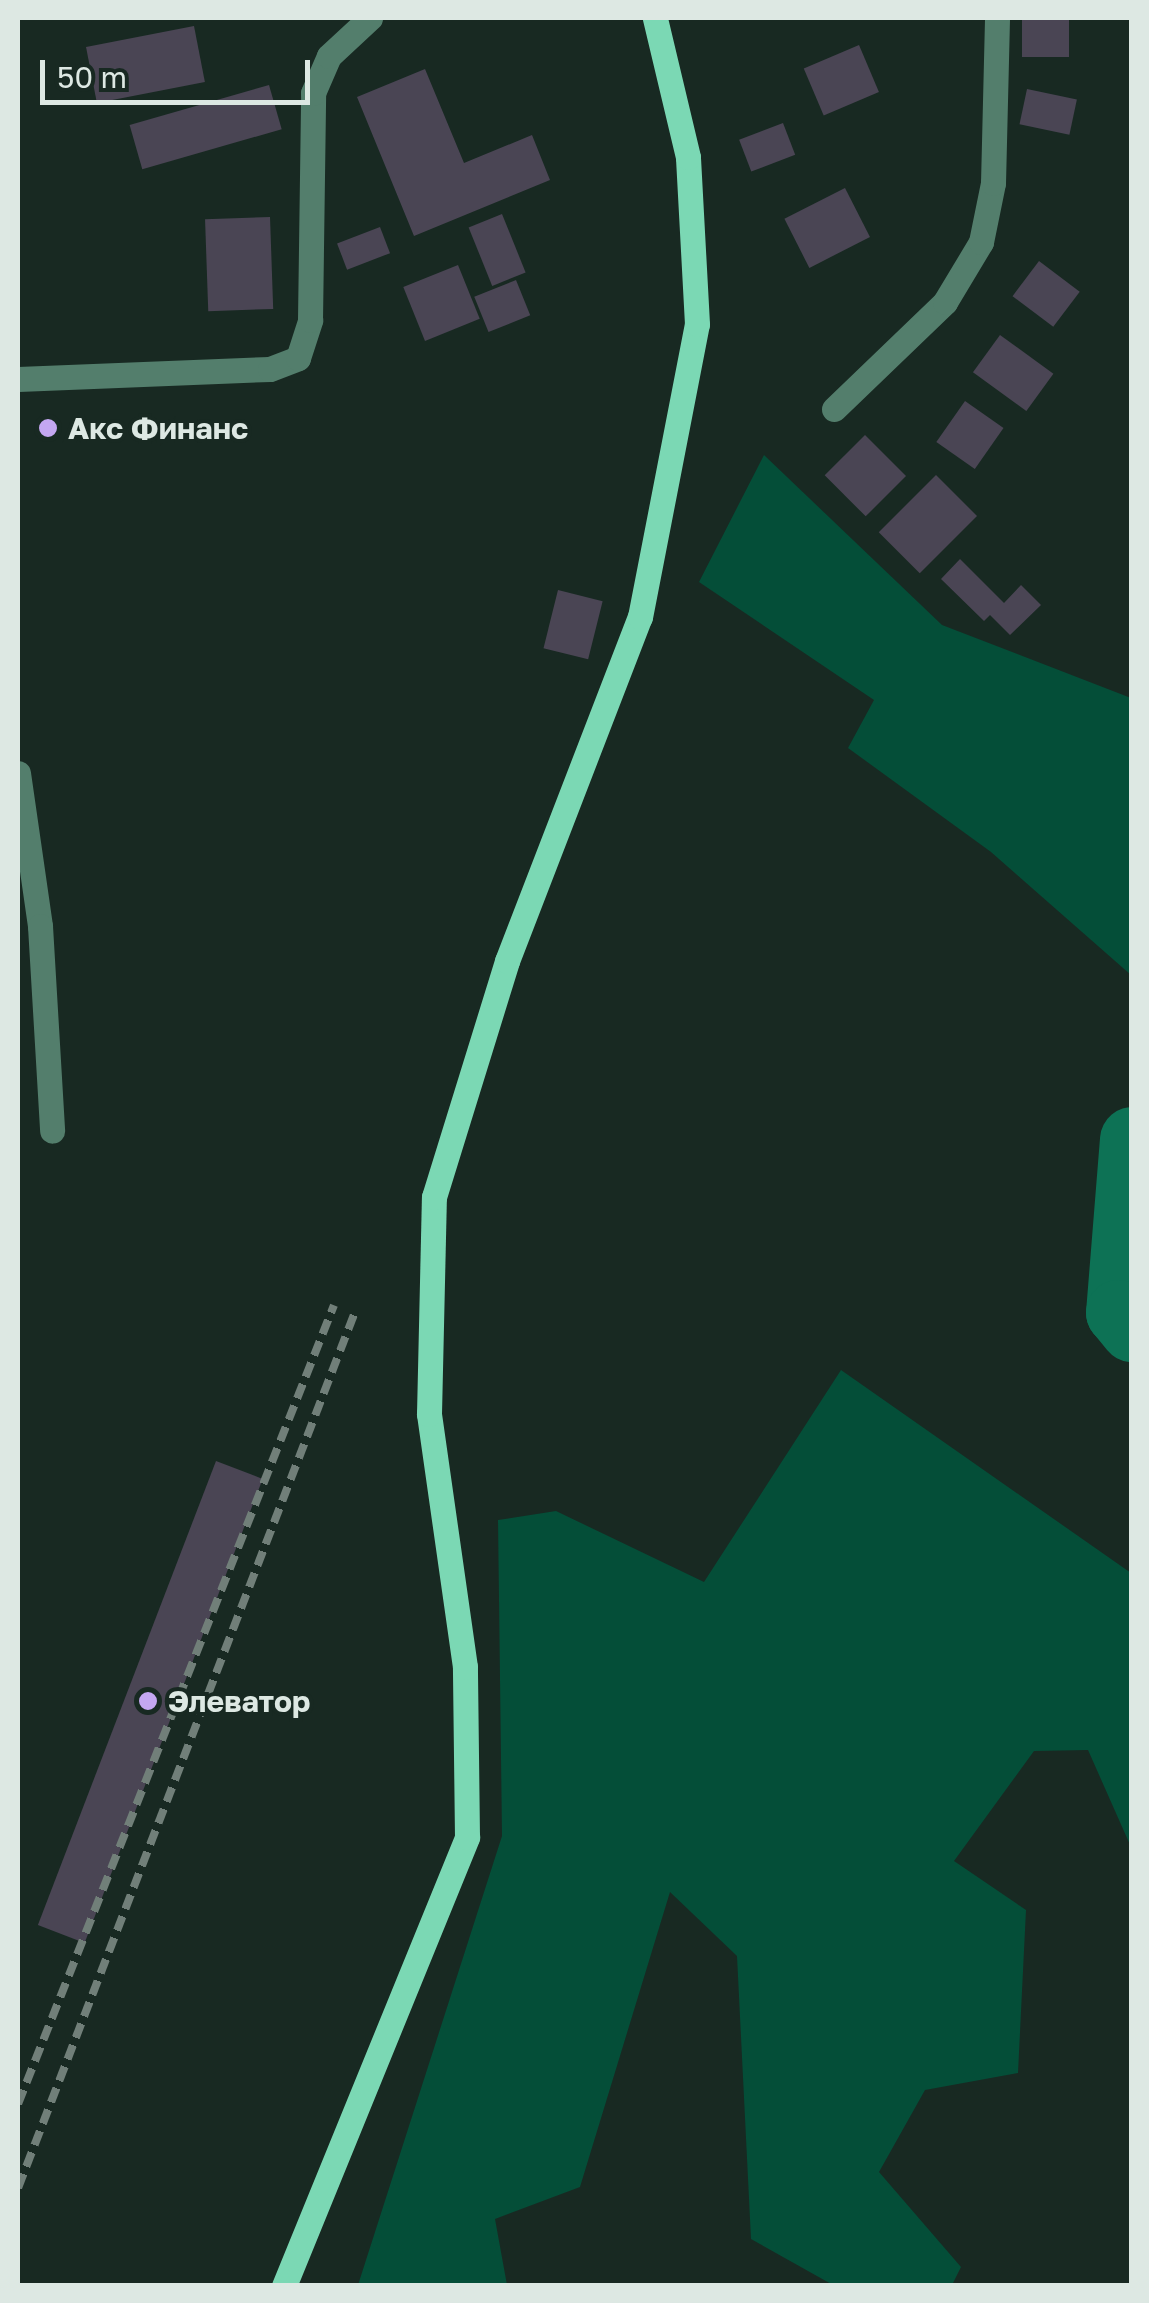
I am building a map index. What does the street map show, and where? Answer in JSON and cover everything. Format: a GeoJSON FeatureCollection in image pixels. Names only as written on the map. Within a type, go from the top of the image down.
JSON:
{"type":"FeatureCollection","features":[{"type":"Feature","properties":{"kind":"main road"},"geometry":{"type":"LineString","coordinates":[[284,2286],[467,1837],[466,1666],[429,1414],[434,1197],[507,961],[640,617],[698,324],[688,158],[655,18]]}},
{"type":"Feature","properties":{"kind":"street"},"geometry":{"type":"LineString","coordinates":[[18,379],[270,369],[298,358],[310,320],[313,93],[329,56],[370,18]]}},
{"type":"Feature","properties":{"kind":"street"},"geometry":{"type":"LineString","coordinates":[[834,409],[945,302],[981,242],[993,183],[997,18]]}},
{"type":"Feature","properties":{"kind":"street"},"geometry":{"type":"LineString","coordinates":[[18,774],[40,926],[52,1131]]}},
{"type":"Feature","properties":{"kind":"green space"},"geometry":{"type":"Polygon","coordinates":[[[764,455],[942,625],[1131,698],[1131,975],[991,852],[848,748],[874,700],[699,582],[764,455]]]}},
{"type":"Feature","properties":{"kind":"green space"},"geometry":{"type":"Polygon","coordinates":[[[841,1370],[1131,1573],[1131,1847],[1088,1750],[1034,1751],[954,1861],[1026,1910],[1018,2073],[925,2090],[879,2172],[961,2267],[952,2285],[833,2285],[751,2239],[737,1956],[670,1892],[580,2187],[495,2219],[507,2285],[358,2285],[502,1836],[498,1520],[556,1511],[704,1582],[841,1370]]]}},
{"type":"Feature","properties":{"kind":"building"},"geometry":{"type":"Polygon","coordinates":[[[1022,18],[1069,18],[1069,57],[1022,57],[1022,18]]]}},
{"type":"Feature","properties":{"kind":"building"},"geometry":{"type":"Polygon","coordinates":[[[194,26],[205,82],[97,103],[86,47],[194,26]]]}},
{"type":"Feature","properties":{"kind":"building"},"geometry":{"type":"Polygon","coordinates":[[[859,45],[879,92],[824,115],[804,68],[859,45]]]}},
{"type":"Feature","properties":{"kind":"building"},"geometry":{"type":"Polygon","coordinates":[[[425,69],[464,163],[532,135],[550,180],[414,236],[357,97],[425,69]]]}},
{"type":"Feature","properties":{"kind":"building"},"geometry":{"type":"Polygon","coordinates":[[[269,85],[282,129],[142,169],[130,125],[269,85]]]}},
{"type":"Feature","properties":{"kind":"building"},"geometry":{"type":"Polygon","coordinates":[[[1027,89],[1077,100],[1069,135],[1020,124],[1027,89]]]}},
{"type":"Feature","properties":{"kind":"building"},"geometry":{"type":"Polygon","coordinates":[[[783,123],[795,155],[751,172],[739,140],[783,123]]]}},
{"type":"Feature","properties":{"kind":"building"},"geometry":{"type":"Polygon","coordinates":[[[845,188],[870,237],[809,268],[784,219],[845,188]]]}},
{"type":"Feature","properties":{"kind":"building"},"geometry":{"type":"Polygon","coordinates":[[[502,214],[526,272],[492,286],[469,227],[502,214]]]}},
{"type":"Feature","properties":{"kind":"building"},"geometry":{"type":"Polygon","coordinates":[[[270,217],[273,309],[208,311],[205,219],[270,217]]]}},
{"type":"Feature","properties":{"kind":"building"},"geometry":{"type":"Polygon","coordinates":[[[380,227],[390,253],[347,270],[337,243],[380,227]]]}},
{"type":"Feature","properties":{"kind":"building"},"geometry":{"type":"Polygon","coordinates":[[[1039,261],[1080,292],[1053,327],[1013,296],[1039,261]]]}},
{"type":"Feature","properties":{"kind":"building"},"geometry":{"type":"Polygon","coordinates":[[[458,265],[480,319],[425,341],[403,287],[458,265]]]}},
{"type":"Feature","properties":{"kind":"building"},"geometry":{"type":"Polygon","coordinates":[[[516,280],[530,315],[489,332],[474,297],[516,280]]]}},
{"type":"Feature","properties":{"kind":"building"},"geometry":{"type":"Polygon","coordinates":[[[1000,335],[1053,374],[1026,411],[973,372],[1000,335]]]}},
{"type":"Feature","properties":{"kind":"building"},"geometry":{"type":"Polygon","coordinates":[[[965,401],[1004,428],[975,469],[936,442],[965,401]]]}},
{"type":"Feature","properties":{"kind":"building"},"geometry":{"type":"Polygon","coordinates":[[[865,435],[906,476],[866,516],[825,475],[865,435]]]}},
{"type":"Feature","properties":{"kind":"building"},"geometry":{"type":"Polygon","coordinates":[[[936,475],[977,516],[920,573],[879,532],[936,475]]]}},
{"type":"Feature","properties":{"kind":"building"},"geometry":{"type":"Polygon","coordinates":[[[960,559],[1004,603],[1021,585],[1041,605],[1010,635],[990,615],[984,621],[941,579],[960,559]]]}},
{"type":"Feature","properties":{"kind":"building"},"geometry":{"type":"Polygon","coordinates":[[[558,590],[603,601],[588,659],[543,648],[558,590]]]}},
{"type":"Feature","properties":{"kind":"building","name":"Элеватор"},"geometry":{"type":"Polygon","coordinates":[[[216,1461],[263,1479],[85,1943],[38,1925],[216,1461]]]}},
{"type":"Feature","properties":{"kind":"waterway"},"geometry":{"type":"LineString","coordinates":[[1132,1139],[1118,1312],[1132,1329]]}},
{"type":"Feature","properties":{"kind":"railway"},"geometry":{"type":"LineString","coordinates":[[18,2104],[334,1305]]}},
{"type":"Feature","properties":{"kind":"railway"},"geometry":{"type":"LineString","coordinates":[[18,2188],[355,1312]]}},
{"type":"Feature","properties":{"kind":"place","name":"Акс Финанс"},"geometry":{"type":"Point","coordinates":[48,428]}},
{"type":"Feature","properties":{"kind":"place","name":"Элеватор"},"geometry":{"type":"Point","coordinates":[148,1701]}}]}
